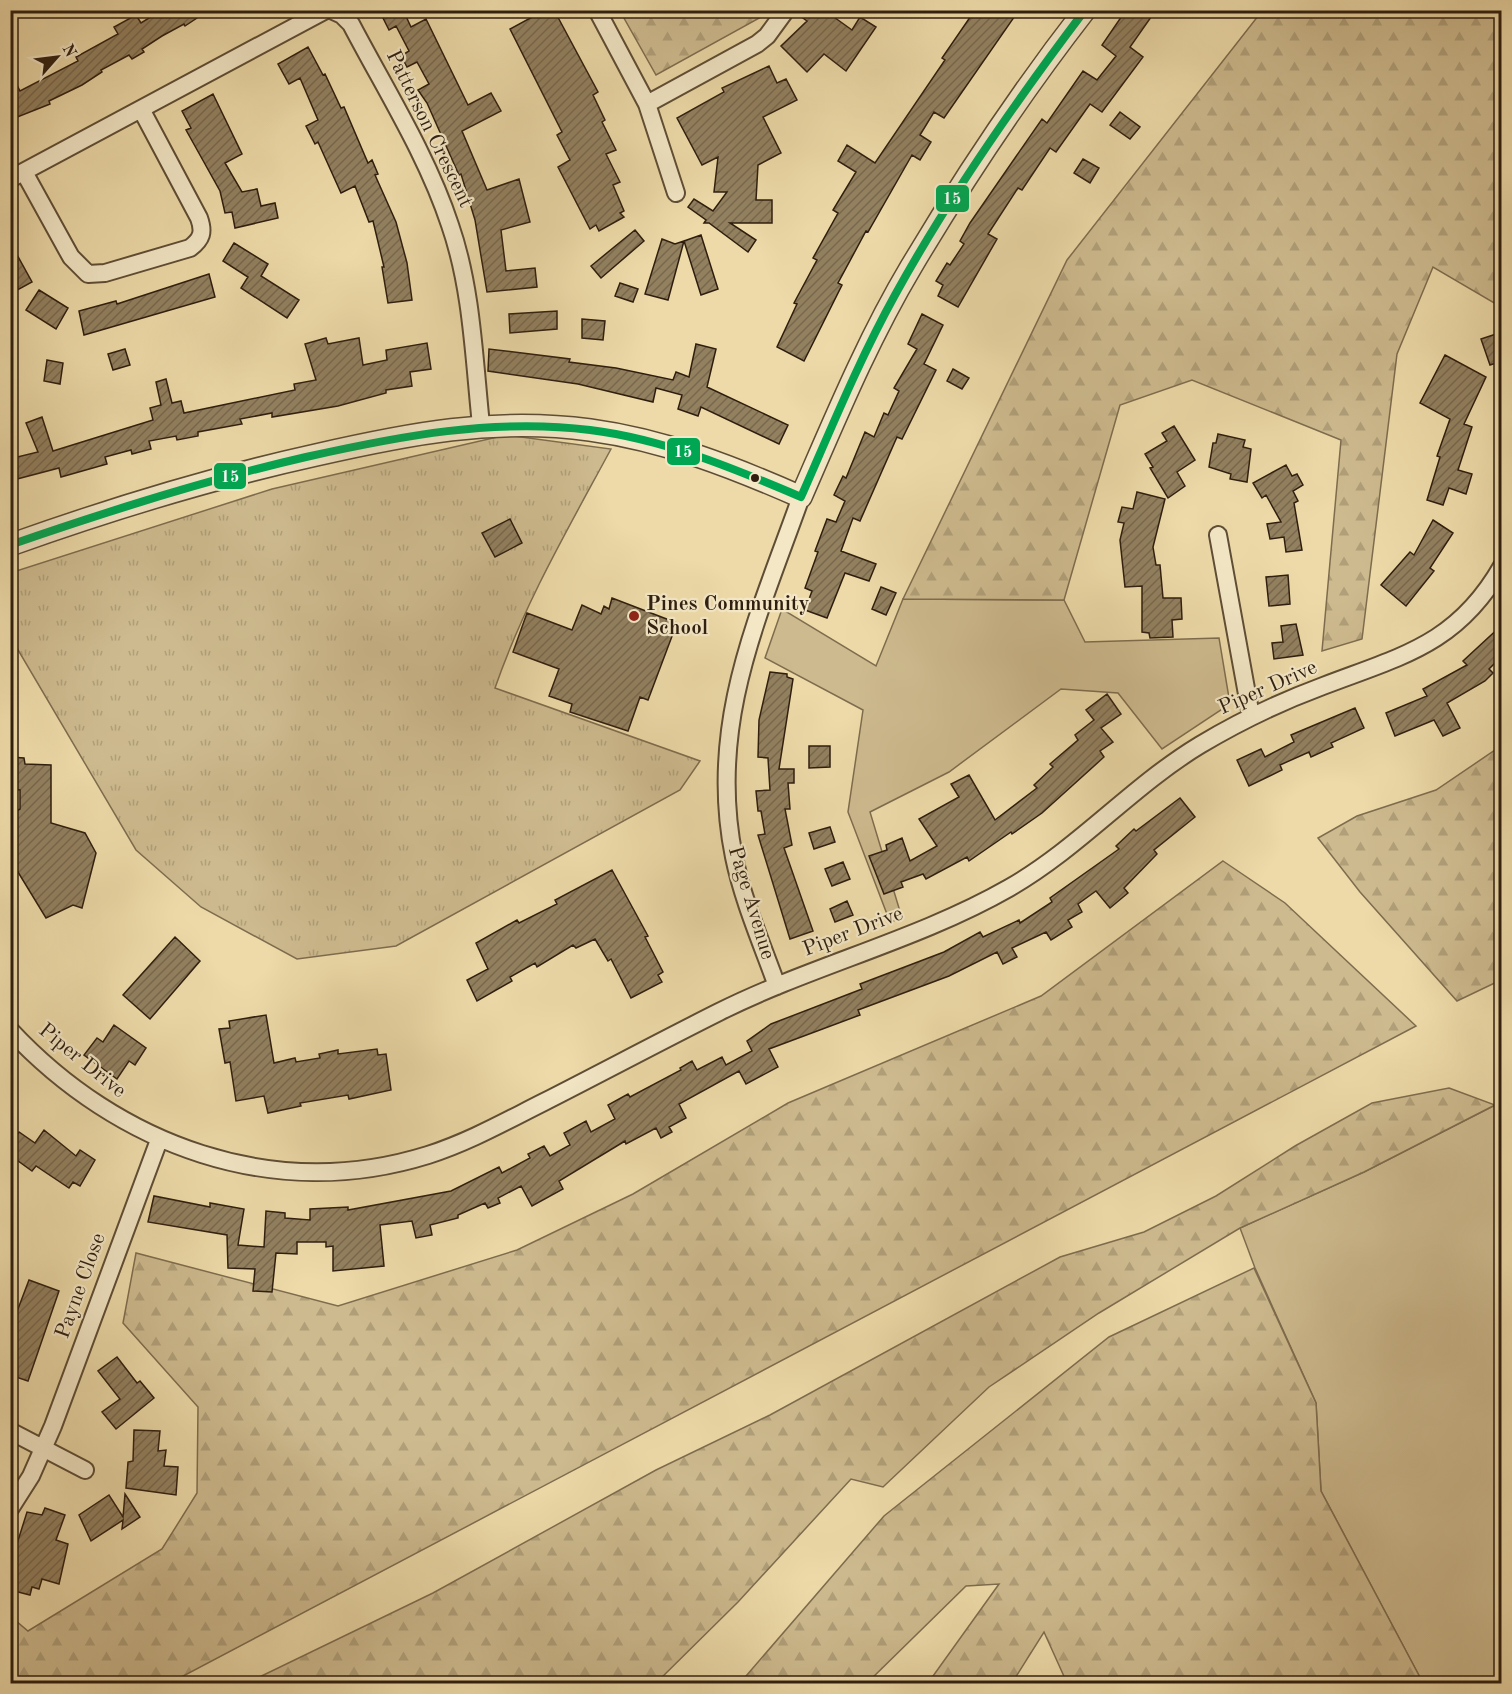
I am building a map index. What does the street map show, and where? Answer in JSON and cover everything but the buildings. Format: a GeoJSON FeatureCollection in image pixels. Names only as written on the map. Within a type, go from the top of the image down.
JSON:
{"type":"FeatureCollection","features":[{"type":"Feature","properties":{"kind":"street"},"geometry":{"type":"LineString","coordinates":[[141,109],[201,226],[201,238],[184,251],[105,273],[88,274],[72,258],[17,175],[326,10]]}},
{"type":"Feature","properties":{"kind":"street","name":"Patterson Crescent"},"geometry":{"type":"LineString","coordinates":[[331,10],[342,15],[351,24],[429,173],[451,227],[468,308],[481,425]]}},
{"type":"Feature","properties":{"kind":"street"},"geometry":{"type":"LineString","coordinates":[[597,10],[647,104],[676,193]]}},
{"type":"Feature","properties":{"kind":"street"},"geometry":{"type":"LineString","coordinates":[[647,104],[757,44],[767,36],[786,10]]}},
{"type":"Feature","properties":{"kind":"street","name":"Page Avenue"},"geometry":{"type":"LineString","coordinates":[[777,986],[745,898],[734,857],[726,794],[725,754],[741,667],[801,497],[847,391],[910,268],[1031,79],[1085,10]]}},
{"type":"Feature","properties":{"kind":"street"},"geometry":{"type":"LineString","coordinates":[[10,545],[168,493],[271,465],[384,439],[481,425],[589,430],[648,440],[714,461],[801,497]]}},
{"type":"Feature","properties":{"kind":"street"},"geometry":{"type":"LineString","coordinates":[[1218,536],[1251,716]]}},
{"type":"Feature","properties":{"kind":"street","name":"Piper Drive"},"geometry":{"type":"LineString","coordinates":[[10,1030],[54,1073],[112,1116],[159,1140],[220,1160],[285,1171],[351,1170],[425,1156],[490,1130],[711,1017],[777,986],[930,926],[1010,887],[1062,853],[1159,772],[1251,716],[1403,657],[1430,643],[1466,615],[1502,566]]}},
{"type":"Feature","properties":{"kind":"street","name":"Payne Close"},"geometry":{"type":"LineString","coordinates":[[10,1509],[26,1486],[44,1448],[159,1140]]}},
{"type":"Feature","properties":{"kind":"street"},"geometry":{"type":"LineString","coordinates":[[10,1431],[85,1470]]}},
{"type":"Feature","properties":{"kind":"green space"},"geometry":{"type":"Polygon","coordinates":[[[620,11],[772,11],[656,75],[620,11]]]}},
{"type":"Feature","properties":{"kind":"green space"},"geometry":{"type":"Polygon","coordinates":[[[1262,11],[1501,11],[1501,307],[1433,267],[1397,354],[1362,639],[1322,651],[1341,440],[1192,380],[1120,405],[1064,600],[903,599],[1067,260],[1262,11]]]}},
{"type":"Feature","properties":{"kind":"green space"},"geometry":{"type":"Polygon","coordinates":[[[506,435],[611,449],[533,596],[495,688],[700,761],[680,790],[396,946],[297,959],[201,907],[136,850],[11,638],[10,573],[272,489],[506,435]]]}},
{"type":"Feature","properties":{"kind":"green space"},"geometry":{"type":"Polygon","coordinates":[[[903,599],[1064,600],[1085,642],[1219,638],[1230,704],[1162,749],[1118,693],[1061,689],[949,772],[870,812],[902,918],[890,922],[848,812],[863,710],[765,658],[782,609],[876,666],[903,599]]]}},
{"type":"Feature","properties":{"kind":"green space"},"geometry":{"type":"Polygon","coordinates":[[[1501,746],[1501,980],[1457,1001],[1360,892],[1318,838],[1357,816],[1436,790],[1501,746]]]}},
{"type":"Feature","properties":{"kind":"green space"},"geometry":{"type":"Polygon","coordinates":[[[1223,861],[1285,903],[1416,1026],[170,1683],[17,1683],[11,1665],[10,1616],[28,1631],[162,1549],[197,1493],[198,1407],[123,1323],[136,1253],[338,1306],[517,1250],[633,1194],[788,1103],[1041,996],[1223,861]]]}},
{"type":"Feature","properties":{"kind":"green space"},"geometry":{"type":"Polygon","coordinates":[[[1449,1088],[1495,1105],[1364,1172],[1240,1228],[1099,1313],[989,1387],[883,1487],[851,1479],[738,1602],[656,1683],[247,1683],[433,1593],[656,1470],[770,1415],[1060,1257],[1144,1232],[1216,1196],[1295,1146],[1372,1103],[1449,1088]]]}},
{"type":"Feature","properties":{"kind":"green space"},"geometry":{"type":"Polygon","coordinates":[[[1501,1102],[1501,1683],[1423,1683],[1321,1491],[1316,1403],[1255,1268],[1240,1228],[1364,1172],[1501,1102]]]}},
{"type":"Feature","properties":{"kind":"green space"},"geometry":{"type":"Polygon","coordinates":[[[1254,1268],[1316,1403],[1321,1491],[1423,1683],[1067,1683],[1044,1632],[1012,1683],[928,1683],[999,1584],[966,1586],[867,1683],[740,1683],[884,1516],[1109,1337],[1254,1268]]]}},
{"type":"Feature","properties":{"kind":"transit line","name":"15"},"geometry":{"type":"LineString","coordinates":[[10,545],[157,497],[269,466],[377,442],[483,428],[554,427],[617,434],[697,456],[801,497],[869,344],[916,258],[985,149],[1085,10]]}},
{"type":"Feature","properties":{"kind":"place","name":"Pines Community School"},"geometry":{"type":"Point","coordinates":[634,616]}}]}
